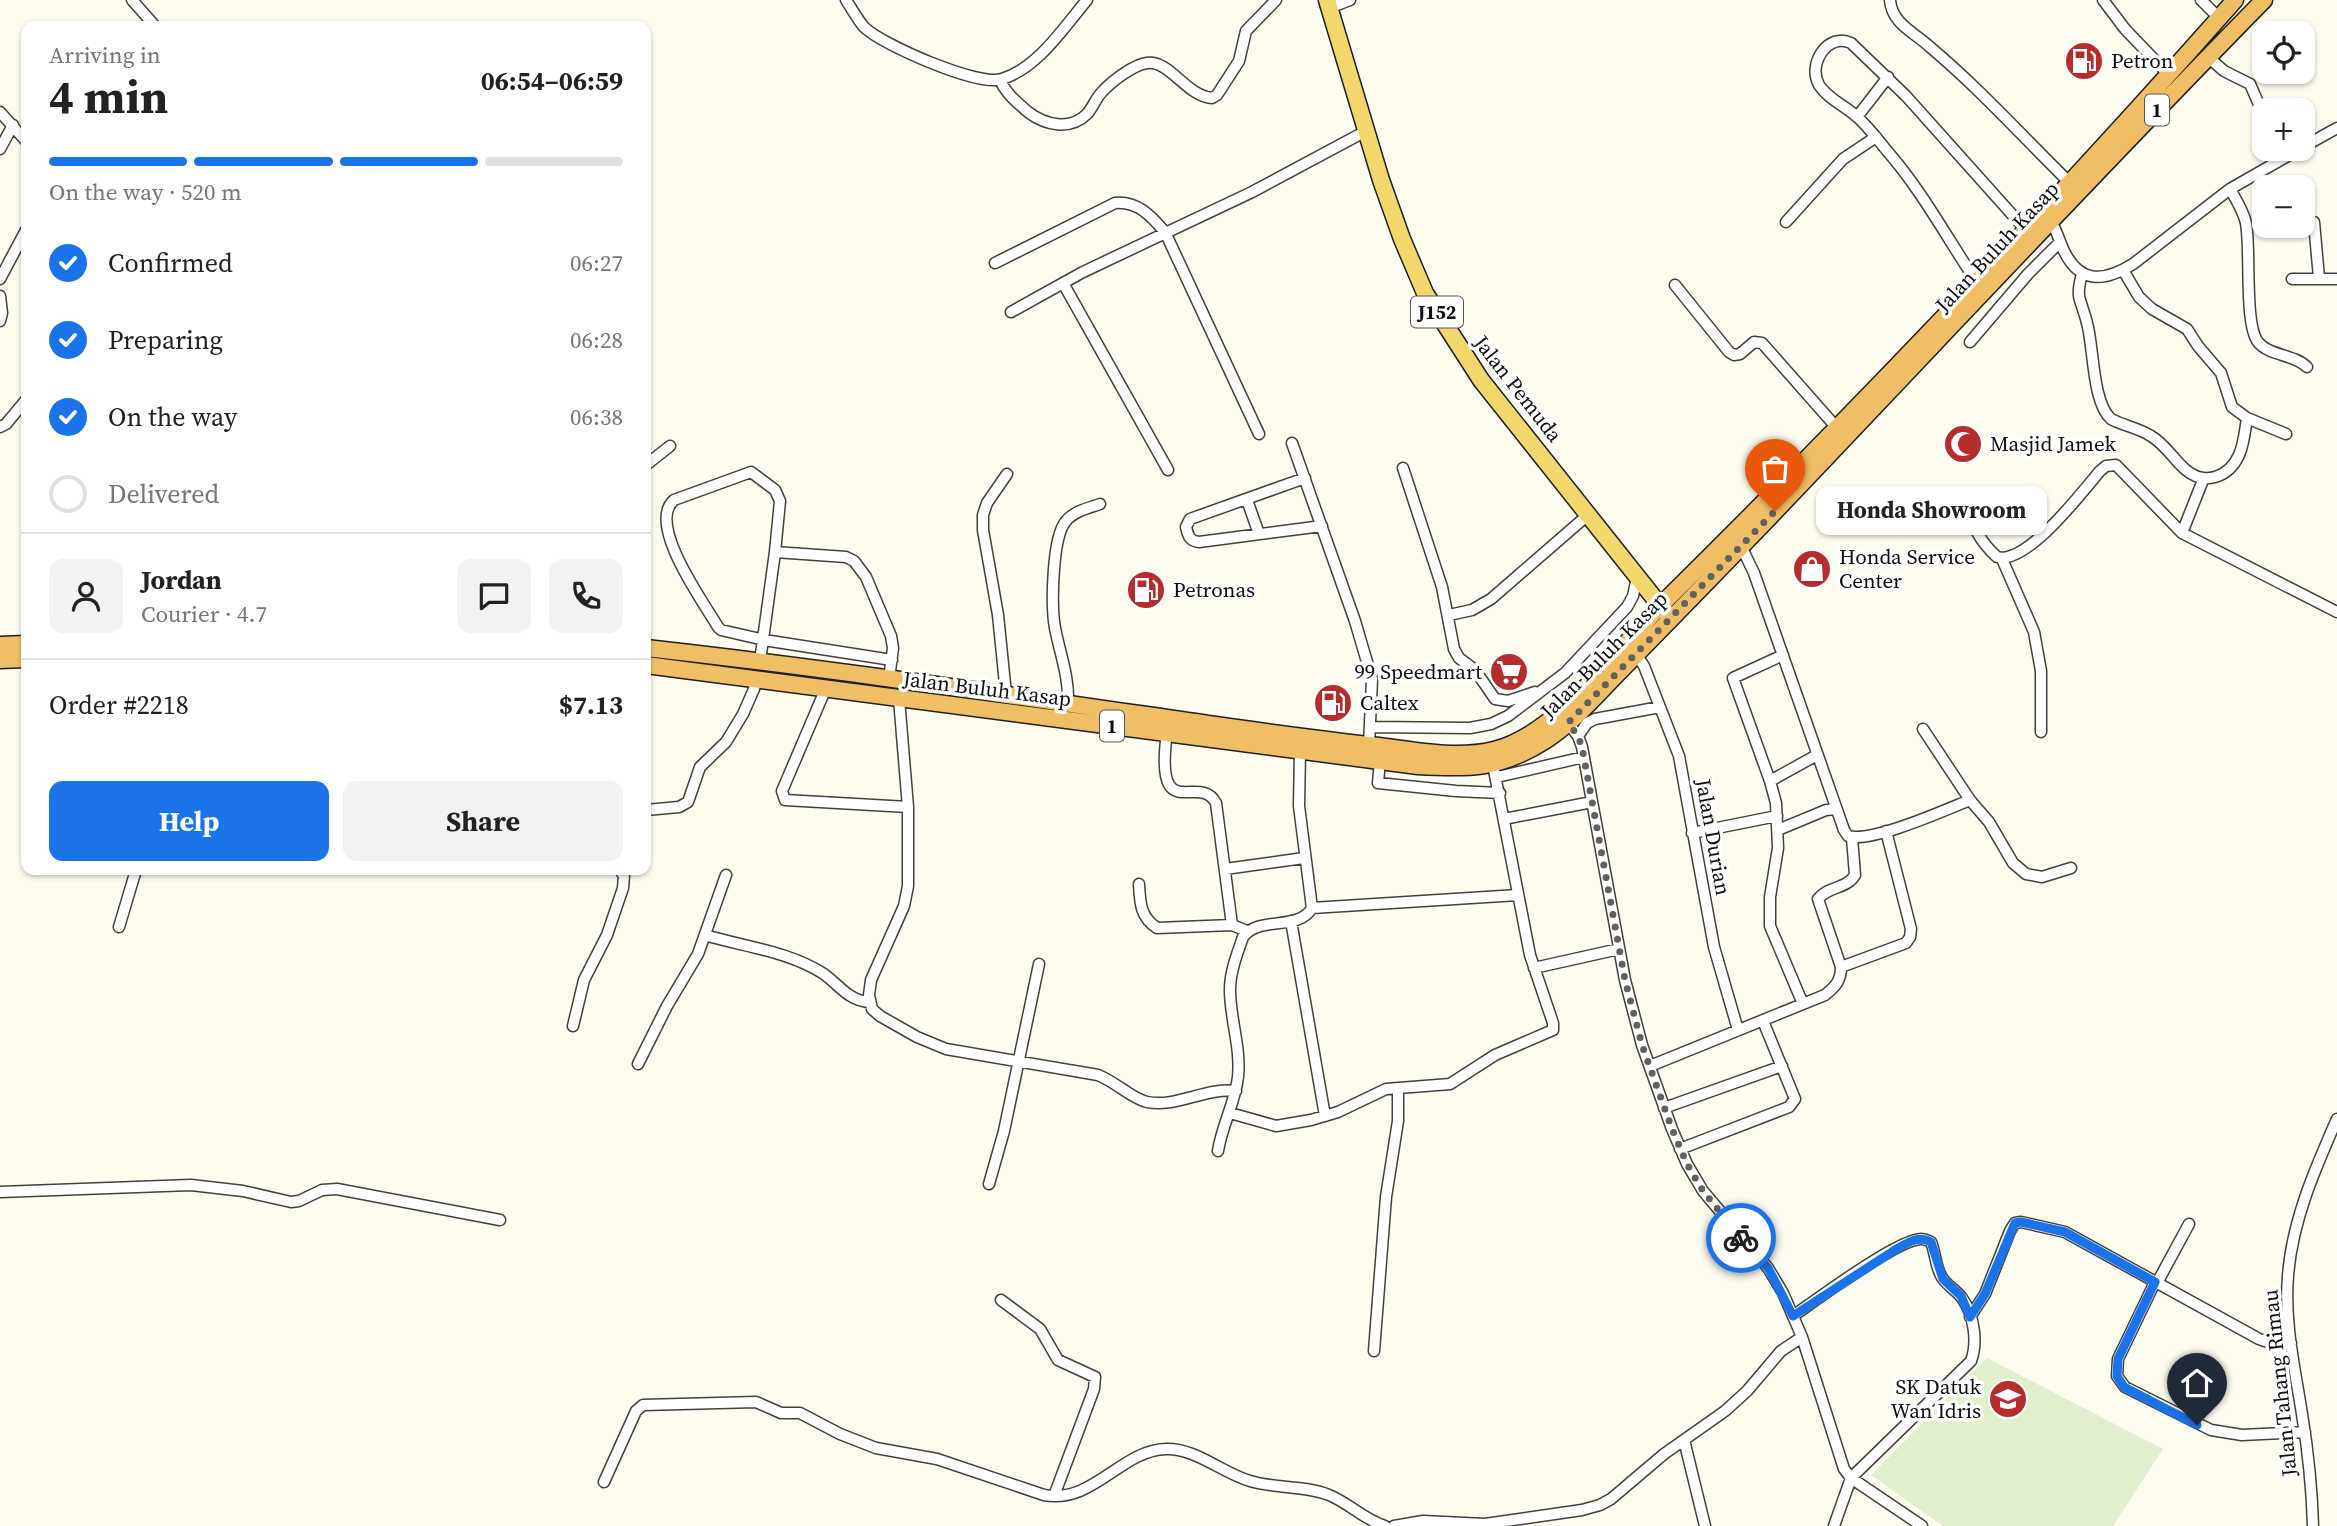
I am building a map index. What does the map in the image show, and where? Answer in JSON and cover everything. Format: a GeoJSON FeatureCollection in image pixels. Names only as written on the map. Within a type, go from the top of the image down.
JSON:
{"type":"FeatureCollection","features":[{"type":"Feature","properties":{"kind":"highway","name":"Jalan Buluh Kasap"},"geometry":{"type":"LineString","coordinates":[[651,666],[1380,760],[1495,771],[1568,723],[1636,654],[1665,612],[2069,182],[2235,0]]}},
{"type":"Feature","properties":{"kind":"highway","name":"Jalan Buluh Kasap"},"geometry":{"type":"LineString","coordinates":[[651,649],[1440,753],[1473,753],[1496,749],[1568,723],[1607,664],[1741,547],[2050,220],[2264,0]]}},
{"type":"Feature","properties":{"kind":"highway"},"geometry":{"type":"LineString","coordinates":[[0,645],[21,644]]}},
{"type":"Feature","properties":{"kind":"highway"},"geometry":{"type":"LineString","coordinates":[[0,660],[21,659]]}},
{"type":"Feature","properties":{"kind":"highway"},"geometry":{"type":"LineString","coordinates":[[750,678],[753,660]]}},
{"type":"Feature","properties":{"kind":"highway"},"geometry":{"type":"LineString","coordinates":[[785,682],[779,673],[786,665]]}},
{"type":"Feature","properties":{"kind":"main road","name":"Jalan Pemuda"},"geometry":{"type":"LineString","coordinates":[[1328,4],[1399,231],[1431,302],[1481,380],[1665,612]]}},
{"type":"Feature","properties":{"kind":"street"},"geometry":{"type":"LineString","coordinates":[[132,0],[151,21]]}},
{"type":"Feature","properties":{"kind":"street"},"geometry":{"type":"LineString","coordinates":[[846,0],[863,26],[893,47],[944,67],[989,80],[1000,80],[1030,62],[1087,0]]}},
{"type":"Feature","properties":{"kind":"street"},"geometry":{"type":"LineString","coordinates":[[1000,80],[1008,94],[1038,120],[1048,124],[1080,120],[1089,112],[1104,89],[1143,63],[1159,64],[1196,94],[1212,98],[1217,95],[1239,61],[1246,31],[1276,0]]}},
{"type":"Feature","properties":{"kind":"street"},"geometry":{"type":"LineString","coordinates":[[1328,4],[1350,0]]}},
{"type":"Feature","properties":{"kind":"street"},"geometry":{"type":"LineString","coordinates":[[1890,0],[1897,21],[1967,79],[2069,182]]}},
{"type":"Feature","properties":{"kind":"street"},"geometry":{"type":"LineString","coordinates":[[2103,0],[2125,29],[2168,75]]}},
{"type":"Feature","properties":{"kind":"street"},"geometry":{"type":"LineString","coordinates":[[2200,0],[2219,18]]}},
{"type":"Feature","properties":{"kind":"street"},"geometry":{"type":"LineString","coordinates":[[1976,281],[1918,190],[1876,137],[1819,84],[1815,76],[1817,58],[1831,42],[1844,40],[1851,43],[1888,77],[2025,229]]}},
{"type":"Feature","properties":{"kind":"street"},"geometry":{"type":"LineString","coordinates":[[2208,57],[2224,71],[2250,84],[2256,98]]}},
{"type":"Feature","properties":{"kind":"street"},"geometry":{"type":"LineString","coordinates":[[1857,117],[1888,77]]}},
{"type":"Feature","properties":{"kind":"street"},"geometry":{"type":"LineString","coordinates":[[0,112],[21,135]]}},
{"type":"Feature","properties":{"kind":"street"},"geometry":{"type":"LineString","coordinates":[[0,149],[13,125]]}},
{"type":"Feature","properties":{"kind":"street"},"geometry":{"type":"LineString","coordinates":[[2315,140],[2337,128]]}},
{"type":"Feature","properties":{"kind":"street"},"geometry":{"type":"LineString","coordinates":[[1010,312],[1165,232],[1252,192],[1366,131]]}},
{"type":"Feature","properties":{"kind":"street"},"geometry":{"type":"LineString","coordinates":[[1786,222],[1843,159],[1876,137]]}},
{"type":"Feature","properties":{"kind":"street"},"geometry":{"type":"LineString","coordinates":[[2050,220],[2071,263],[2082,274],[2097,277],[2123,270],[2230,189],[2277,161]]}},
{"type":"Feature","properties":{"kind":"street"},"geometry":{"type":"LineString","coordinates":[[2230,189],[2240,205],[2246,225],[2252,318],[2257,341],[2263,346],[2298,359],[2306,367]]}},
{"type":"Feature","properties":{"kind":"street"},"geometry":{"type":"LineString","coordinates":[[995,263],[1115,203],[1124,202],[1137,206],[1150,215],[1165,232],[1259,434]]}},
{"type":"Feature","properties":{"kind":"street"},"geometry":{"type":"LineString","coordinates":[[2315,233],[2319,278]]}},
{"type":"Feature","properties":{"kind":"street"},"geometry":{"type":"LineString","coordinates":[[0,279],[21,239]]}},
{"type":"Feature","properties":{"kind":"street"},"geometry":{"type":"LineString","coordinates":[[1970,342],[2028,274],[2060,242]]}},
{"type":"Feature","properties":{"kind":"street"},"geometry":{"type":"LineString","coordinates":[[2123,270],[2139,298],[2152,309],[2187,329],[2221,373],[2232,407],[2247,418],[2286,434]]}},
{"type":"Feature","properties":{"kind":"street"},"geometry":{"type":"LineString","coordinates":[[2082,274],[2079,296],[2087,322],[2099,398],[2106,414],[2118,423],[2152,436],[2185,469],[2203,480],[2210,480],[2234,463],[2239,455],[2247,418]]}},
{"type":"Feature","properties":{"kind":"street"},"geometry":{"type":"LineString","coordinates":[[2292,279],[2337,279]]}},
{"type":"Feature","properties":{"kind":"street"},"geometry":{"type":"LineString","coordinates":[[1063,283],[1168,470]]}},
{"type":"Feature","properties":{"kind":"street"},"geometry":{"type":"LineString","coordinates":[[1675,285],[1729,352],[1740,354],[1754,342],[1762,343],[1837,428]]}},
{"type":"Feature","properties":{"kind":"street"},"geometry":{"type":"LineString","coordinates":[[0,296],[0,321]]}},
{"type":"Feature","properties":{"kind":"street"},"geometry":{"type":"LineString","coordinates":[[0,427],[6,424],[21,406]]}},
{"type":"Feature","properties":{"kind":"street"},"geometry":{"type":"LineString","coordinates":[[1292,443],[1355,621],[1372,679],[1369,745]]}},
{"type":"Feature","properties":{"kind":"street"},"geometry":{"type":"LineString","coordinates":[[651,461],[670,446]]}},
{"type":"Feature","properties":{"kind":"street"},"geometry":{"type":"LineString","coordinates":[[2002,559],[2016,554],[2054,524],[2100,471],[2111,464],[2123,469],[2182,533],[2337,612]]}},
{"type":"Feature","properties":{"kind":"street"},"geometry":{"type":"LineString","coordinates":[[1403,468],[1449,615],[1450,634],[1459,658],[1475,670],[1495,699],[1508,701],[1544,688]]}},
{"type":"Feature","properties":{"kind":"street"},"geometry":{"type":"LineString","coordinates":[[753,660],[764,640],[775,552],[778,496],[754,472],[670,503],[667,526],[673,551],[718,626],[721,630],[764,640],[892,660]]}},
{"type":"Feature","properties":{"kind":"street"},"geometry":{"type":"LineString","coordinates":[[1006,694],[998,615],[983,530],[983,515],[987,503],[1007,474]]}},
{"type":"Feature","properties":{"kind":"street"},"geometry":{"type":"LineString","coordinates":[[1305,478],[1189,519],[1186,527],[1189,537],[1199,542],[1322,526]]}},
{"type":"Feature","properties":{"kind":"street"},"geometry":{"type":"LineString","coordinates":[[2182,533],[2203,480]]}},
{"type":"Feature","properties":{"kind":"street"},"geometry":{"type":"LineString","coordinates":[[1247,500],[1259,534]]}},
{"type":"Feature","properties":{"kind":"street"},"geometry":{"type":"LineString","coordinates":[[1068,704],[1066,671],[1055,625],[1054,589],[1059,533],[1064,522],[1073,514],[1100,504]]}},
{"type":"Feature","properties":{"kind":"street"},"geometry":{"type":"LineString","coordinates":[[1972,512],[1975,530],[1993,554],[2002,559],[2034,632],[2040,671],[2041,732]]}},
{"type":"Feature","properties":{"kind":"street"},"geometry":{"type":"LineString","coordinates":[[1449,615],[1472,610],[1491,599],[1589,514]]}},
{"type":"Feature","properties":{"kind":"street"},"geometry":{"type":"LineString","coordinates":[[1650,1066],[1825,995],[1841,976],[1841,967],[1818,899],[1824,892],[1852,880],[1855,875],[1852,838],[1843,830],[1754,573],[1741,547]]}},
{"type":"Feature","properties":{"kind":"street"},"geometry":{"type":"LineString","coordinates":[[775,552],[846,557],[854,561],[866,577],[891,636],[892,660],[889,679]]}},
{"type":"Feature","properties":{"kind":"street"},"geometry":{"type":"LineString","coordinates":[[1371,727],[1470,728],[1491,724],[1508,716],[1565,673],[1627,607],[1633,596],[1637,576]]}},
{"type":"Feature","properties":{"kind":"street","name":"Jalan Durian"},"geometry":{"type":"LineString","coordinates":[[1636,654],[1644,666],[1679,756],[1714,947],[1738,1030]]}},
{"type":"Feature","properties":{"kind":"street"},"geometry":{"type":"LineString","coordinates":[[1783,655],[1733,678],[1770,781],[1777,816],[1778,848],[1770,897],[1770,926],[1803,1004]]}},
{"type":"Feature","properties":{"kind":"street"},"geometry":{"type":"LineString","coordinates":[[651,810],[679,807],[688,802],[700,767],[726,742],[743,714],[750,678]]}},
{"type":"Feature","properties":{"kind":"street"},"geometry":{"type":"LineString","coordinates":[[826,688],[782,791],[785,800],[908,807]]}},
{"type":"Feature","properties":{"kind":"street"},"geometry":{"type":"LineString","coordinates":[[869,1002],[871,980],[907,896],[910,866],[899,699]]}},
{"type":"Feature","properties":{"kind":"street"},"geometry":{"type":"LineString","coordinates":[[1660,707],[1595,719],[1587,723],[1568,723],[1584,757],[1634,1020],[1664,1108],[1692,1172],[1711,1201],[1768,1268],[1793,1316],[1840,1460],[1851,1478],[1922,1526]]}},
{"type":"Feature","properties":{"kind":"street"},"geometry":{"type":"LineString","coordinates":[[1923,729],[1970,800],[1989,822],[2013,863],[2026,874],[2042,877],[2071,868]]}},
{"type":"Feature","properties":{"kind":"street"},"geometry":{"type":"LineString","coordinates":[[1167,733],[1164,769],[1167,782],[1175,792],[1206,793],[1212,796],[1216,803],[1232,925]]}},
{"type":"Feature","properties":{"kind":"street"},"geometry":{"type":"LineString","coordinates":[[1219,1151],[1236,1091],[1238,1055],[1230,983],[1242,937],[1259,925],[1290,921],[1307,915],[1312,908],[1299,806],[1300,750]]}},
{"type":"Feature","properties":{"kind":"street"},"geometry":{"type":"LineString","coordinates":[[1770,781],[1817,755]]}},
{"type":"Feature","properties":{"kind":"street"},"geometry":{"type":"LineString","coordinates":[[1230,1113],[1276,1126],[1287,1126],[1325,1116],[1386,1089],[1450,1084],[1495,1055],[1551,1032],[1553,1023],[1534,968],[1495,771],[1584,757]]}},
{"type":"Feature","properties":{"kind":"street"},"geometry":{"type":"LineString","coordinates":[[1380,760],[1378,783],[1500,793]]}},
{"type":"Feature","properties":{"kind":"street"},"geometry":{"type":"LineString","coordinates":[[1852,838],[1885,831],[1970,800]]}},
{"type":"Feature","properties":{"kind":"street"},"geometry":{"type":"LineString","coordinates":[[1504,819],[1592,802]]}},
{"type":"Feature","properties":{"kind":"street"},"geometry":{"type":"LineString","coordinates":[[1779,830],[1819,813],[1836,809]]}},
{"type":"Feature","properties":{"kind":"street"},"geometry":{"type":"LineString","coordinates":[[1692,833],[1777,816]]}},
{"type":"Feature","properties":{"kind":"street"},"geometry":{"type":"LineString","coordinates":[[1841,967],[1906,943],[1910,937],[1910,921],[1885,831]]}},
{"type":"Feature","properties":{"kind":"street"},"geometry":{"type":"LineString","coordinates":[[1225,869],[1304,858]]}},
{"type":"Feature","properties":{"kind":"street"},"geometry":{"type":"LineString","coordinates":[[119,927],[135,875]]}},
{"type":"Feature","properties":{"kind":"street"},"geometry":{"type":"LineString","coordinates":[[573,1026],[584,980],[607,935],[623,888],[623,875]]}},
{"type":"Feature","properties":{"kind":"street"},"geometry":{"type":"LineString","coordinates":[[638,1064],[667,1006],[698,954],[726,875]]}},
{"type":"Feature","properties":{"kind":"street"},"geometry":{"type":"LineString","coordinates":[[1139,884],[1143,914],[1148,922],[1157,928],[1232,925],[1247,932]]}},
{"type":"Feature","properties":{"kind":"street"},"geometry":{"type":"LineString","coordinates":[[1312,908],[1518,895]]}},
{"type":"Feature","properties":{"kind":"street"},"geometry":{"type":"LineString","coordinates":[[1290,921],[1325,1116]]}},
{"type":"Feature","properties":{"kind":"street"},"geometry":{"type":"LineString","coordinates":[[705,935],[769,950],[804,962],[853,999],[869,1002],[880,1016],[929,1044],[960,1054],[1098,1075],[1113,1080],[1136,1098],[1148,1102],[1186,1098],[1214,1091],[1236,1091]]}},
{"type":"Feature","properties":{"kind":"street"},"geometry":{"type":"LineString","coordinates":[[1534,968],[1619,949]]}},
{"type":"Feature","properties":{"kind":"street"},"geometry":{"type":"LineString","coordinates":[[989,1184],[999,1152],[1039,964]]}},
{"type":"Feature","properties":{"kind":"street"},"geometry":{"type":"LineString","coordinates":[[1680,1149],[1789,1107],[1794,1099],[1763,1021]]}},
{"type":"Feature","properties":{"kind":"street"},"geometry":{"type":"LineString","coordinates":[[1664,1108],[1782,1066]]}},
{"type":"Feature","properties":{"kind":"street"},"geometry":{"type":"LineString","coordinates":[[1374,1351],[1386,1197],[1398,1121],[1398,1089]]}},
{"type":"Feature","properties":{"kind":"street","name":"Jalan Tahang Rimau"},"geometry":{"type":"LineString","coordinates":[[2314,1526],[2305,1432],[2291,1343],[2287,1289],[2293,1237],[2337,1118]]}},
{"type":"Feature","properties":{"kind":"street"},"geometry":{"type":"LineString","coordinates":[[0,1192],[191,1185],[243,1191],[291,1202],[299,1201],[321,1189],[337,1189],[500,1220]]}},
{"type":"Feature","properties":{"kind":"street"},"geometry":{"type":"LineString","coordinates":[[1970,1317],[1985,1294],[2015,1223],[2021,1222],[2065,1232],[2259,1339],[2271,1343],[2291,1343]]}},
{"type":"Feature","properties":{"kind":"street"},"geometry":{"type":"LineString","coordinates":[[2189,1224],[2118,1359],[2117,1376],[2124,1387],[2211,1430],[2251,1435],[2305,1432]]}},
{"type":"Feature","properties":{"kind":"street"},"geometry":{"type":"LineString","coordinates":[[1793,1316],[1873,1262],[1912,1241],[1922,1239],[1931,1242],[1943,1279],[1961,1296],[1970,1317],[1975,1344],[1971,1361],[1851,1478],[1834,1526]]}},
{"type":"Feature","properties":{"kind":"street"},"geometry":{"type":"LineString","coordinates":[[1001,1300],[1040,1329],[1058,1360],[1095,1377],[1094,1389],[1054,1496]]}},
{"type":"Feature","properties":{"kind":"street"},"geometry":{"type":"LineString","coordinates":[[1394,1526],[1423,1521],[1485,1524],[1589,1509],[1611,1499],[1732,1404],[1747,1391],[1781,1351],[1802,1337]]}},
{"type":"Feature","properties":{"kind":"street"},"geometry":{"type":"LineString","coordinates":[[604,1482],[636,1411],[643,1405],[756,1402],[781,1413],[800,1413],[840,1434],[876,1448],[937,1459],[1054,1496],[1076,1492],[1101,1481],[1144,1452],[1181,1450],[1253,1482],[1331,1495],[1385,1526]]}},
{"type":"Feature","properties":{"kind":"street"},"geometry":{"type":"LineString","coordinates":[[1684,1440],[1705,1526]]}},
{"type":"Feature","properties":{"kind":"green space","name":"SK Datuk Wan Idris"},"geometry":{"type":"Polygon","coordinates":[[[1987,1358],[2163,1449],[2113,1526],[1943,1526],[1871,1475],[1987,1358]]]}},
{"type":"Feature","properties":{"kind":"way so far"},"geometry":{"type":"LineString","coordinates":[[1741,1238],[1703,1191],[1687,1164],[1642,1045],[1625,980],[1582,747],[1568,723],[1775,511]]}},
{"type":"Feature","properties":{"kind":"place","name":"Petron"},"geometry":{"type":"Point","coordinates":[2084,61]}},
{"type":"Feature","properties":{"kind":"place","name":"Masjid Jamek"},"geometry":{"type":"Point","coordinates":[1963,444]}},
{"type":"Feature","properties":{"kind":"place","name":"Honda Showroom"},"geometry":{"type":"Point","coordinates":[1775,511]}},
{"type":"Feature","properties":{"kind":"place","name":"Honda Service Center"},"geometry":{"type":"Point","coordinates":[1812,569]}},
{"type":"Feature","properties":{"kind":"place","name":"Petronas"},"geometry":{"type":"Point","coordinates":[1146,590]}},
{"type":"Feature","properties":{"kind":"place","name":"99 Speedmart"},"geometry":{"type":"Point","coordinates":[1509,672]}},
{"type":"Feature","properties":{"kind":"place","name":"Caltex"},"geometry":{"type":"Point","coordinates":[1333,703]}},
{"type":"Feature","properties":{"kind":"place","name":"SK Datuk Wan Idris"},"geometry":{"type":"Point","coordinates":[2008,1399]}},
{"type":"Feature","properties":{"kind":"route"},"geometry":{"type":"LineString","coordinates":[[1741,1238],[1768,1268],[1793,1316],[1873,1262],[1912,1241],[1928,1240],[1934,1249],[1943,1279],[1965,1301],[1970,1317],[1985,1294],[2015,1223],[2065,1232],[2155,1282],[2118,1359],[2117,1376],[2124,1387],[2197,1425]]}}]}
